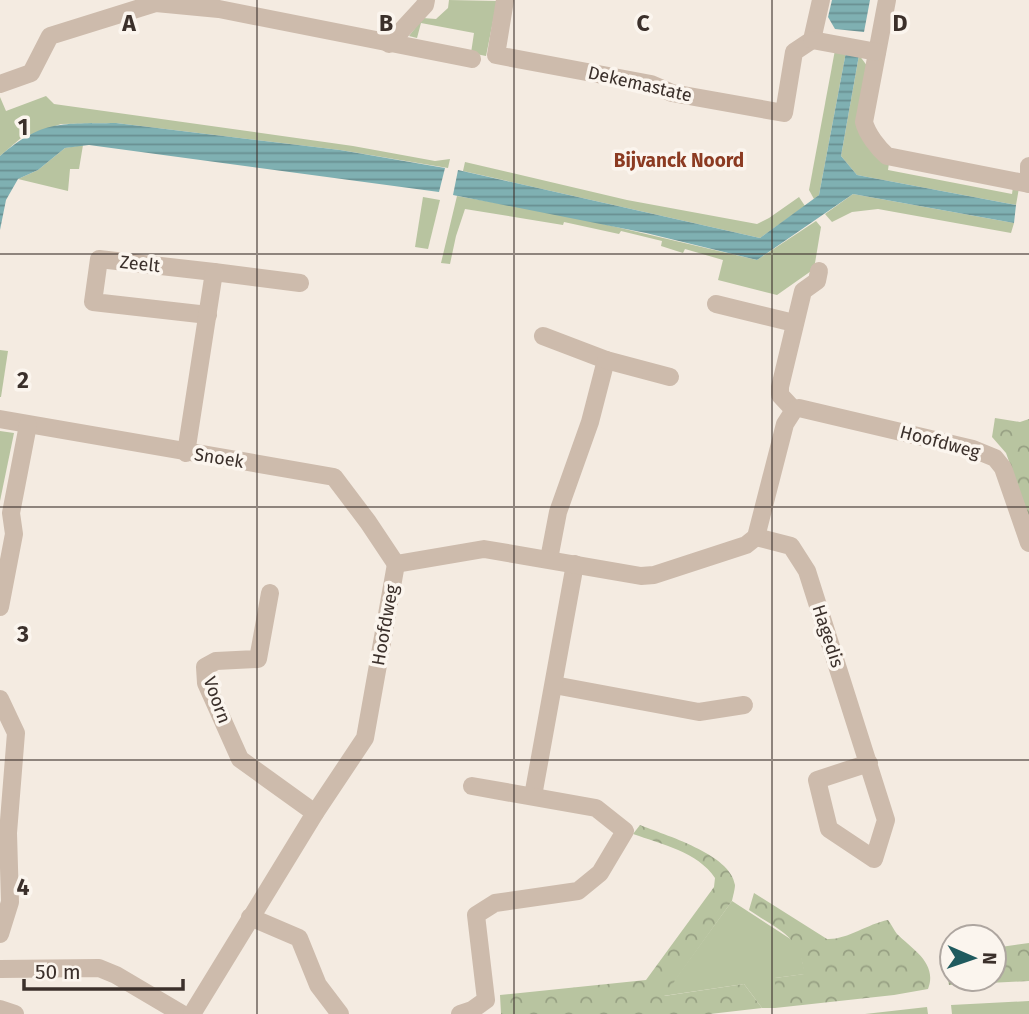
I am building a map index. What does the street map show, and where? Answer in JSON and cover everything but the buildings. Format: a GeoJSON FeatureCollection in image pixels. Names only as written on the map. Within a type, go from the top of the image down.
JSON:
{"type":"FeatureCollection","features":[{"type":"Feature","properties":{"kind":"street"},"geometry":{"type":"LineString","coordinates":[[388,44],[425,5],[426,0]]}},
{"type":"Feature","properties":{"kind":"street","name":"Dekemastate"},"geometry":{"type":"LineString","coordinates":[[505,0],[496,55],[652,84],[672,93],[784,113],[794,52],[813,40]]}},
{"type":"Feature","properties":{"kind":"street"},"geometry":{"type":"LineString","coordinates":[[821,0],[813,40],[869,51]]}},
{"type":"Feature","properties":{"kind":"street"},"geometry":{"type":"LineString","coordinates":[[887,0],[869,51],[864,122],[867,131],[884,154],[1029,184],[1029,166]]}},
{"type":"Feature","properties":{"kind":"street"},"geometry":{"type":"LineString","coordinates":[[0,84],[32,73],[50,36],[156,2],[219,4],[388,44],[472,59]]}},
{"type":"Feature","properties":{"kind":"street","name":"Zeelt"},"geometry":{"type":"LineString","coordinates":[[208,315],[93,302],[99,259],[300,283]]}},
{"type":"Feature","properties":{"kind":"street"},"geometry":{"type":"LineString","coordinates":[[756,537],[785,424],[794,410],[779,391],[794,323],[803,291],[817,281],[819,271]]}},
{"type":"Feature","properties":{"kind":"street"},"geometry":{"type":"LineString","coordinates":[[186,453],[214,272]]}},
{"type":"Feature","properties":{"kind":"street"},"geometry":{"type":"LineString","coordinates":[[716,304],[794,323]]}},
{"type":"Feature","properties":{"kind":"street"},"geometry":{"type":"LineString","coordinates":[[543,336],[607,360],[670,377]]}},
{"type":"Feature","properties":{"kind":"street"},"geometry":{"type":"LineString","coordinates":[[550,559],[558,512],[590,422],[607,360]]}},
{"type":"Feature","properties":{"kind":"street","name":"Hoofdweg"},"geometry":{"type":"LineString","coordinates":[[794,410],[804,408],[991,455],[1006,473],[1029,543]]}},
{"type":"Feature","properties":{"kind":"street","name":"Snoek"},"geometry":{"type":"LineString","coordinates":[[0,419],[334,477],[396,564]]}},
{"type":"Feature","properties":{"kind":"street"},"geometry":{"type":"LineString","coordinates":[[0,607],[14,534],[11,513],[28,425]]}},
{"type":"Feature","properties":{"kind":"street","name":"Hoofdweg"},"geometry":{"type":"LineString","coordinates":[[192,1014],[365,738],[396,564],[484,549],[641,576],[654,575],[746,545],[756,537]]}},
{"type":"Feature","properties":{"kind":"street","name":"Hagedis"},"geometry":{"type":"LineString","coordinates":[[756,537],[791,545],[807,571],[869,763],[886,820],[874,859],[829,829],[817,780],[869,763]]}},
{"type":"Feature","properties":{"kind":"street"},"geometry":{"type":"LineString","coordinates":[[533,796],[575,564]]}},
{"type":"Feature","properties":{"kind":"street","name":"Voorn"},"geometry":{"type":"LineString","coordinates":[[270,593],[258,659],[216,661],[205,667],[206,683],[240,759],[316,813]]}},
{"type":"Feature","properties":{"kind":"street"},"geometry":{"type":"LineString","coordinates":[[554,685],[699,712],[744,705]]}},
{"type":"Feature","properties":{"kind":"street"},"geometry":{"type":"LineString","coordinates":[[0,699],[16,733],[8,833],[10,902],[0,934]]}},
{"type":"Feature","properties":{"kind":"street"},"geometry":{"type":"LineString","coordinates":[[460,1014],[472,1010],[486,1000],[476,915],[495,903],[578,891],[600,873],[625,831],[596,808],[472,786]]}},
{"type":"Feature","properties":{"kind":"street"},"geometry":{"type":"LineString","coordinates":[[250,918],[299,937],[318,985],[341,1014]]}},
{"type":"Feature","properties":{"kind":"street"},"geometry":{"type":"LineString","coordinates":[[0,969],[99,968],[116,975],[182,1014]]}},
{"type":"Feature","properties":{"kind":"street"},"geometry":{"type":"LineString","coordinates":[[0,1009],[15,1014]]}},
{"type":"Feature","properties":{"kind":"green space"},"geometry":{"type":"Polygon","coordinates":[[[449,0],[497,1],[486,56],[471,53],[474,33],[421,23],[417,38],[409,36],[423,18],[436,19],[448,8],[449,0]]]}},
{"type":"Feature","properties":{"kind":"green space"},"geometry":{"type":"Polygon","coordinates":[[[835,50],[846,52],[819,195],[814,199],[809,190],[835,50]]]}},
{"type":"Feature","properties":{"kind":"green space"},"geometry":{"type":"Polygon","coordinates":[[[859,55],[868,67],[858,127],[889,163],[888,170],[1012,194],[1013,187],[1019,188],[1016,205],[857,175],[841,156],[859,55]]]}},
{"type":"Feature","properties":{"kind":"green space"},"geometry":{"type":"Polygon","coordinates":[[[46,96],[54,104],[353,146],[435,161],[450,159],[448,168],[340,150],[116,123],[61,124],[21,138],[0,156],[0,97],[6,111],[46,96]]]}},
{"type":"Feature","properties":{"kind":"green space"},"geometry":{"type":"Polygon","coordinates":[[[83,145],[79,169],[70,169],[68,191],[18,179],[38,170],[65,148],[83,145]]]}},
{"type":"Feature","properties":{"kind":"green space"},"geometry":{"type":"Polygon","coordinates":[[[465,162],[627,200],[757,224],[799,197],[805,206],[760,238],[463,171],[465,162]]]}},
{"type":"Feature","properties":{"kind":"green space"},"geometry":{"type":"Polygon","coordinates":[[[853,194],[1014,223],[1011,233],[878,209],[852,212],[832,222],[825,214],[853,194]]]}},
{"type":"Feature","properties":{"kind":"green space"},"geometry":{"type":"Polygon","coordinates":[[[457,196],[565,215],[757,260],[816,221],[821,227],[814,269],[777,295],[718,280],[723,260],[685,249],[683,253],[661,246],[662,241],[621,231],[619,234],[564,222],[563,225],[465,209],[450,264],[441,263],[457,196]]]}},
{"type":"Feature","properties":{"kind":"green space"},"geometry":{"type":"Polygon","coordinates":[[[423,197],[440,200],[428,249],[415,247],[423,197]]]}},
{"type":"Feature","properties":{"kind":"green space"},"geometry":{"type":"Polygon","coordinates":[[[0,350],[8,351],[1,397],[0,397],[0,350]]]}},
{"type":"Feature","properties":{"kind":"green space"},"geometry":{"type":"Polygon","coordinates":[[[995,418],[1020,422],[1029,419],[1029,517],[1006,453],[992,437],[995,418]]]}},
{"type":"Feature","properties":{"kind":"green space"},"geometry":{"type":"Polygon","coordinates":[[[0,431],[14,433],[0,501],[0,431]]]}},
{"type":"Feature","properties":{"kind":"green space"},"geometry":{"type":"Polygon","coordinates":[[[640,825],[710,855],[731,874],[735,885],[732,901],[664,996],[744,984],[762,1008],[710,1014],[501,1014],[500,995],[646,980],[714,887],[715,878],[708,869],[689,855],[633,834],[640,825]]]}},
{"type":"Feature","properties":{"kind":"green space"},"geometry":{"type":"Polygon","coordinates":[[[754,893],[827,939],[842,937],[888,920],[897,934],[927,964],[930,980],[928,989],[775,1008],[775,978],[804,974],[802,961],[798,950],[786,935],[749,910],[754,893]]]}},
{"type":"Feature","properties":{"kind":"green space"},"geometry":{"type":"Polygon","coordinates":[[[732,901],[795,942],[800,950],[805,974],[775,978],[775,1008],[762,1008],[744,984],[663,996],[732,901]]]}},
{"type":"Feature","properties":{"kind":"green space"},"geometry":{"type":"Polygon","coordinates":[[[1029,943],[1029,981],[1008,982],[1008,946],[1029,943]]]}},
{"type":"Feature","properties":{"kind":"green space"},"geometry":{"type":"Polygon","coordinates":[[[1029,1001],[1029,1014],[952,1014],[951,1005],[1029,1001]]]}},
{"type":"Feature","properties":{"kind":"green space"},"geometry":{"type":"Polygon","coordinates":[[[927,1007],[928,1014],[865,1014],[927,1007]]]}},
{"type":"Feature","properties":{"kind":"water"},"geometry":{"type":"Polygon","coordinates":[[[832,0],[870,0],[864,32],[835,29],[828,17],[832,0]]]}},
{"type":"Feature","properties":{"kind":"water"},"geometry":{"type":"Polygon","coordinates":[[[846,52],[859,55],[841,156],[857,175],[1016,205],[1014,223],[853,194],[757,260],[646,233],[453,195],[458,170],[760,238],[819,195],[846,52]]]}},
{"type":"Feature","properties":{"kind":"water"},"geometry":{"type":"Polygon","coordinates":[[[116,123],[340,150],[445,168],[439,192],[89,145],[65,148],[38,170],[18,179],[6,200],[0,230],[0,156],[29,135],[54,126],[116,123]]]}},
{"type":"Feature","properties":{"kind":"district","name":"Bijvanck Noord"},"geometry":{"type":"Point","coordinates":[679,160]}}]}
